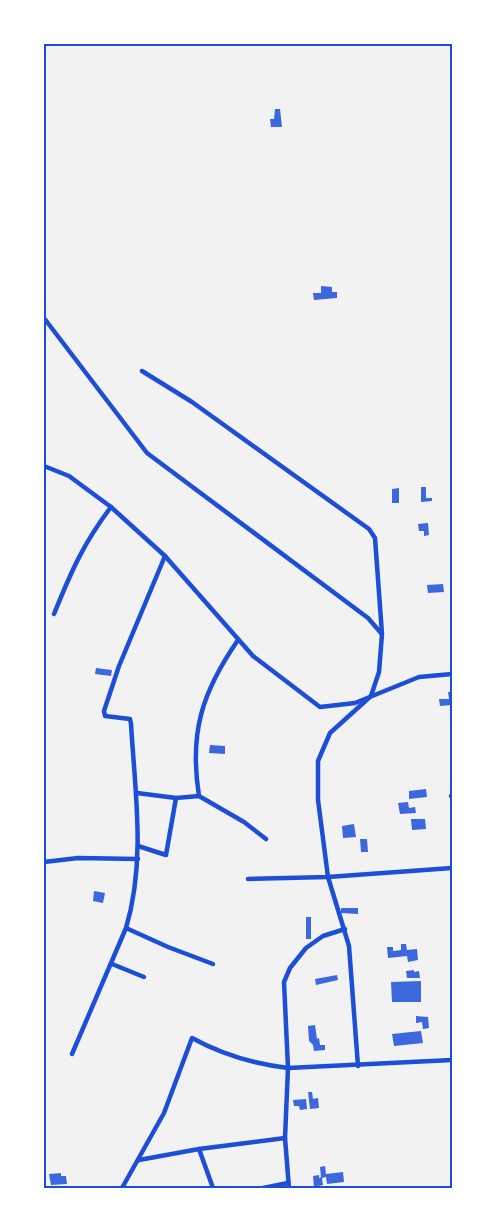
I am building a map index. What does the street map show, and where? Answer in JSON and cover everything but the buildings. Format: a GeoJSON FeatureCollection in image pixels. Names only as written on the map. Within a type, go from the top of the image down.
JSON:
{"type":"FeatureCollection","features":[{"type":"Feature","properties":{"kind":"street"},"geometry":{"type":"LineString","coordinates":[[44,318],[147,453],[368,618],[382,634]]}},
{"type":"Feature","properties":{"kind":"street"},"geometry":{"type":"LineString","coordinates":[[142,371],[192,402],[369,529],[375,538],[382,634],[379,672],[371,696],[330,733],[318,761],[318,800],[328,877],[349,946],[358,1066]]}},
{"type":"Feature","properties":{"kind":"street"},"geometry":{"type":"LineString","coordinates":[[44,467],[69,477],[111,507],[165,556],[253,656],[320,707],[343,705],[419,677],[453,674]]}},
{"type":"Feature","properties":{"kind":"street"},"geometry":{"type":"LineString","coordinates":[[54,614],[78,557],[91,533],[111,507]]}},
{"type":"Feature","properties":{"kind":"street"},"geometry":{"type":"LineString","coordinates":[[72,1053],[112,964],[131,910],[138,846],[137,793],[130,719],[105,716],[104,711],[119,666],[165,556]]}},
{"type":"Feature","properties":{"kind":"street"},"geometry":{"type":"LineString","coordinates":[[199,796],[195,756],[202,714],[210,687],[220,666],[238,640]]}},
{"type":"Feature","properties":{"kind":"street"},"geometry":{"type":"LineString","coordinates":[[137,793],[176,798],[199,796],[244,822],[266,839]]}},
{"type":"Feature","properties":{"kind":"street"},"geometry":{"type":"LineString","coordinates":[[138,846],[166,855],[176,798]]}},
{"type":"Feature","properties":{"kind":"street"},"geometry":{"type":"LineString","coordinates":[[44,862],[78,858],[138,859]]}},
{"type":"Feature","properties":{"kind":"street"},"geometry":{"type":"LineString","coordinates":[[248,879],[328,877],[453,868]]}},
{"type":"Feature","properties":{"kind":"street"},"geometry":{"type":"LineString","coordinates":[[126,928],[168,947],[213,963]]}},
{"type":"Feature","properties":{"kind":"street"},"geometry":{"type":"LineString","coordinates":[[263,1188],[289,1186],[285,1138],[288,1068],[284,982],[290,968],[306,948],[323,936],[345,928]]}},
{"type":"Feature","properties":{"kind":"street"},"geometry":{"type":"LineString","coordinates":[[112,964],[144,978]]}},
{"type":"Feature","properties":{"kind":"street"},"geometry":{"type":"LineString","coordinates":[[122,1188],[164,1113],[192,1038],[213,1050],[288,1068],[453,1060]]}},
{"type":"Feature","properties":{"kind":"street"},"geometry":{"type":"LineString","coordinates":[[139,1160],[199,1149],[285,1138]]}},
{"type":"Feature","properties":{"kind":"street"},"geometry":{"type":"LineString","coordinates":[[199,1149],[213,1188]]}}]}
